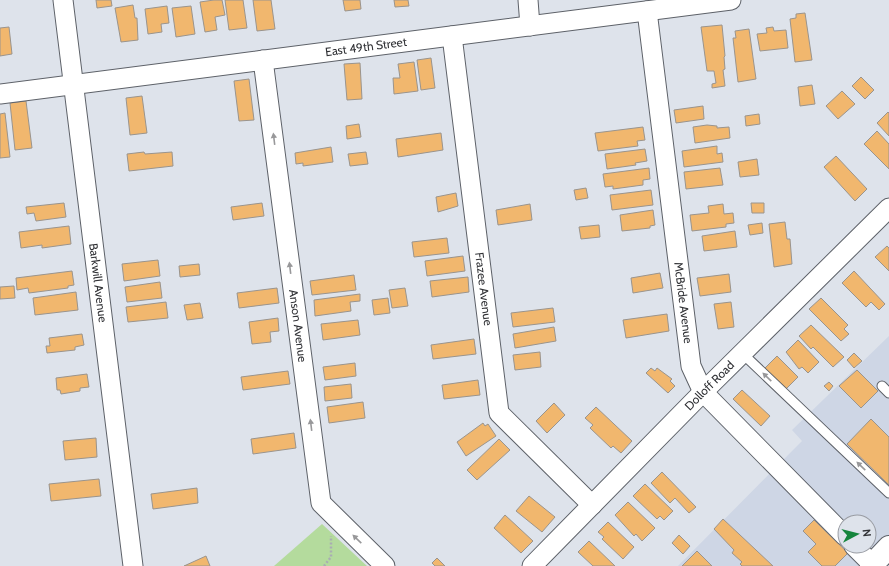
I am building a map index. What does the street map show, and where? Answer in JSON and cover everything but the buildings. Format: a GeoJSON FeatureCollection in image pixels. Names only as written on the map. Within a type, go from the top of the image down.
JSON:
{"type":"FeatureCollection","features":[{"type":"Feature","properties":{"kind":"main road"},"geometry":{"type":"LineString","coordinates":[[872,565],[889,547]]}},
{"type":"Feature","properties":{"kind":"street","name":"Barkwill Avenue"},"geometry":{"type":"LineString","coordinates":[[63,0],[72,85],[133,566]]}},
{"type":"Feature","properties":{"kind":"street"},"geometry":{"type":"LineString","coordinates":[[528,0],[530,26]]}},
{"type":"Feature","properties":{"kind":"street","name":"East 49th Street"},"geometry":{"type":"LineString","coordinates":[[0,94],[731,0]]}},
{"type":"Feature","properties":{"kind":"street","name":"McBride Avenue"},"geometry":{"type":"LineString","coordinates":[[647,11],[691,366],[703,392],[837,528]]}},
{"type":"Feature","properties":{"kind":"street","name":"Frazee Avenue"},"geometry":{"type":"LineString","coordinates":[[452,36],[499,413],[592,505]]}},
{"type":"Feature","properties":{"kind":"street","name":"Anson Avenue"},"geometry":{"type":"LineString","coordinates":[[263,60],[321,503],[385,566]]}},
{"type":"Feature","properties":{"kind":"street","name":"Dolloff Road"},"geometry":{"type":"LineString","coordinates":[[532,566],[703,392],[889,208]]}},
{"type":"Feature","properties":{"kind":"street"},"geometry":{"type":"LineString","coordinates":[[862,554],[872,565]]}},
{"type":"Feature","properties":{"kind":"lane"},"geometry":{"type":"LineString","coordinates":[[742,353],[889,493]]}},
{"type":"Feature","properties":{"kind":"lane"},"geometry":{"type":"LineString","coordinates":[[882,386],[889,393]]}},
{"type":"Feature","properties":{"kind":"path"},"geometry":{"type":"LineString","coordinates":[[324,566],[331,557],[330,534]]}},
{"type":"Feature","properties":{"kind":"shaded area"},"geometry":{"type":"Polygon","coordinates":[[[889,336],[889,566],[678,566],[802,441],[792,430],[889,336]]]}},
{"type":"Feature","properties":{"kind":"green space"},"geometry":{"type":"Polygon","coordinates":[[[322,524],[367,566],[274,566],[322,524]]]}}]}
